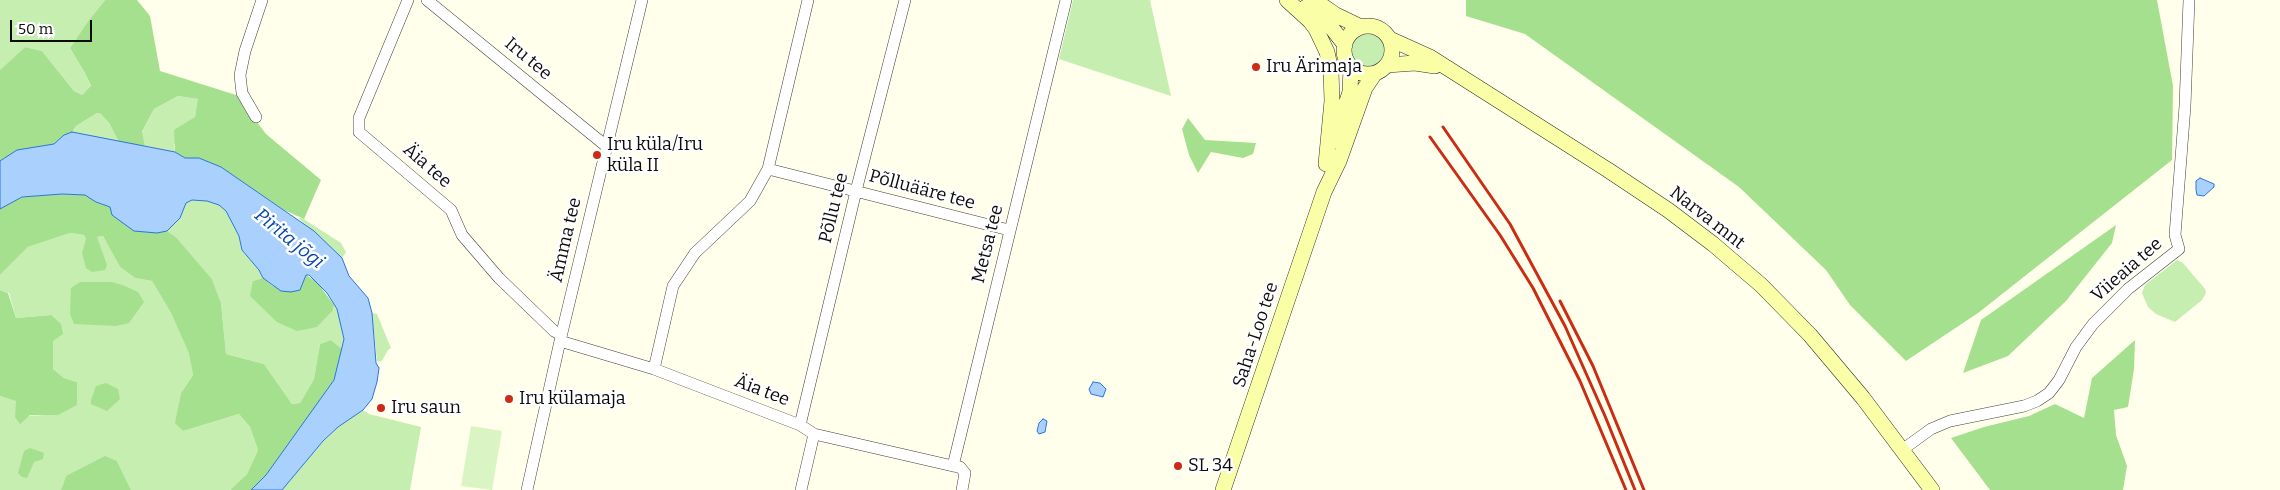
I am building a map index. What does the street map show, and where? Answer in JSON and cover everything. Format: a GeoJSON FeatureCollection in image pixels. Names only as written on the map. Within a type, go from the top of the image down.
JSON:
{"type":"FeatureCollection","features":[{"type":"Feature","properties":{"kind":"main road"},"geometry":{"type":"LineString","coordinates":[[1287,0],[1304,14],[1316,29],[1332,72],[1332,101],[1326,164]]}},
{"type":"Feature","properties":{"kind":"main road"},"geometry":{"type":"LineString","coordinates":[[1297,0],[1328,23],[1345,45]]}},
{"type":"Feature","properties":{"kind":"main road","name":"Narva mnt"},"geometry":{"type":"LineString","coordinates":[[1314,0],[1336,15],[1361,27],[1373,26],[1380,29],[1390,39],[1430,57],[1444,68],[1608,170],[1668,210],[1713,244],[1761,285],[1810,335],[1863,398],[1932,490]]}},
{"type":"Feature","properties":{"kind":"main road"},"geometry":{"type":"LineString","coordinates":[[1351,67],[1345,55],[1345,45],[1350,35],[1361,27]]}},
{"type":"Feature","properties":{"kind":"main road"},"geometry":{"type":"LineString","coordinates":[[1381,69],[1392,52],[1390,39]]}},
{"type":"Feature","properties":{"kind":"main road","name":"Narva mnt"},"geometry":{"type":"LineString","coordinates":[[1351,67],[1362,74],[1415,63],[1444,68]]}},
{"type":"Feature","properties":{"kind":"main road","name":"Saha-Loo tee"},"geometry":{"type":"LineString","coordinates":[[1324,192],[1326,164],[1350,92],[1351,67]]}},
{"type":"Feature","properties":{"kind":"main road","name":"Saha-Loo tee"},"geometry":{"type":"LineString","coordinates":[[1223,490],[1324,192],[1339,161],[1365,88],[1381,69]]}},
{"type":"Feature","properties":{"kind":"street"},"geometry":{"type":"LineString","coordinates":[[256,117],[242,93],[240,75],[245,51],[262,0]]}},
{"type":"Feature","properties":{"kind":"street","name":"Äia tee"},"geometry":{"type":"LineString","coordinates":[[408,0],[359,118],[359,132],[451,210],[462,235],[499,278],[560,338],[654,369],[800,425],[814,434],[953,466]]}},
{"type":"Feature","properties":{"kind":"street","name":"Iru tee"},"geometry":{"type":"LineString","coordinates":[[427,0],[606,146]]}},
{"type":"Feature","properties":{"kind":"street","name":"Ämma tee"},"geometry":{"type":"LineString","coordinates":[[527,490],[560,338],[642,0]]}},
{"type":"Feature","properties":{"kind":"street"},"geometry":{"type":"LineString","coordinates":[[654,369],[673,286],[695,253],[750,201],[768,169],[808,0]]}},
{"type":"Feature","properties":{"kind":"street","name":"Põllu tee"},"geometry":{"type":"LineString","coordinates":[[800,425],[856,190],[905,0]]}},
{"type":"Feature","properties":{"kind":"street","name":"Metsa tee"},"geometry":{"type":"LineString","coordinates":[[953,466],[1066,0]]}},
{"type":"Feature","properties":{"kind":"street","name":"Viieaia tee"},"geometry":{"type":"LineString","coordinates":[[1902,450],[1931,429],[1950,421],[2024,406],[2037,401],[2049,392],[2058,380],[2076,347],[2093,324],[2128,290],[2179,249],[2175,236],[2185,106],[2189,0]]}},
{"type":"Feature","properties":{"kind":"street","name":"Põlluääre tee"},"geometry":{"type":"LineString","coordinates":[[768,169],[1009,230]]}},
{"type":"Feature","properties":{"kind":"street"},"geometry":{"type":"LineString","coordinates":[[801,490],[814,434]]}},
{"type":"Feature","properties":{"kind":"street"},"geometry":{"type":"LineString","coordinates":[[953,466],[960,467],[965,473],[962,490]]}},
{"type":"Feature","properties":{"kind":"green space"},"geometry":{"type":"Polygon","coordinates":[[[0,0],[105,0],[70,48],[91,87],[82,95],[74,91],[42,51],[25,47],[0,70],[0,0]]]}},
{"type":"Feature","properties":{"kind":"green space"},"geometry":{"type":"Polygon","coordinates":[[[105,0],[137,0],[150,16],[160,71],[236,95],[266,134],[321,180],[304,219],[284,210],[221,167],[199,158],[185,158],[175,152],[174,130],[195,117],[198,99],[178,96],[154,109],[142,132],[145,146],[119,142],[109,123],[101,114],[97,113],[76,126],[72,132],[64,135],[54,144],[4,158],[0,161],[0,70],[25,47],[42,51],[74,91],[82,95],[91,86],[70,48],[105,0]]]}},
{"type":"Feature","properties":{"kind":"green space"},"geometry":{"type":"Polygon","coordinates":[[[1073,0],[1150,0],[1171,96],[1059,59],[1073,0]]]}},
{"type":"Feature","properties":{"kind":"green space"},"geometry":{"type":"Polygon","coordinates":[[[1466,0],[2157,0],[2173,86],[2172,160],[1978,313],[1906,361],[1850,305],[1826,270],[1739,187],[1525,34],[1466,16],[1466,0]]]}},
{"type":"Feature","properties":{"kind":"green space"},"geometry":{"type":"Polygon","coordinates":[[[1368,33],[1375,34],[1380,38],[1384,43],[1384,57],[1380,62],[1375,66],[1368,67],[1361,66],[1356,62],[1352,57],[1351,50],[1352,43],[1356,38],[1361,34],[1368,33]]]}},
{"type":"Feature","properties":{"kind":"green space"},"geometry":{"type":"Polygon","coordinates":[[[178,96],[199,99],[195,117],[174,145],[175,152],[145,146],[142,133],[154,109],[178,96]]]}},
{"type":"Feature","properties":{"kind":"green space"},"geometry":{"type":"Polygon","coordinates":[[[97,113],[101,114],[109,123],[119,142],[72,132],[76,126],[97,113]]]}},
{"type":"Feature","properties":{"kind":"green space"},"geometry":{"type":"Polygon","coordinates":[[[1188,118],[1205,140],[1256,143],[1253,154],[1243,158],[1211,152],[1198,173],[1189,155],[1182,129],[1188,118]]]}},
{"type":"Feature","properties":{"kind":"green space"},"geometry":{"type":"Polygon","coordinates":[[[62,194],[85,195],[96,202],[110,207],[134,231],[167,231],[176,237],[212,279],[221,303],[226,354],[264,364],[292,404],[300,403],[314,379],[320,344],[331,340],[342,349],[334,380],[266,475],[251,490],[230,490],[247,474],[258,450],[250,427],[239,414],[183,431],[175,423],[181,393],[193,375],[189,353],[171,313],[152,281],[135,278],[120,267],[103,236],[97,237],[107,265],[105,270],[92,272],[86,268],[82,253],[86,239],[84,235],[70,233],[28,247],[0,275],[0,209],[22,197],[62,194]]]}},
{"type":"Feature","properties":{"kind":"green space"},"geometry":{"type":"Polygon","coordinates":[[[192,200],[207,201],[219,205],[226,211],[239,236],[242,250],[259,270],[263,278],[253,281],[333,310],[334,305],[337,309],[344,339],[342,349],[331,340],[320,344],[314,379],[300,403],[292,404],[264,364],[226,354],[221,303],[212,279],[176,237],[167,231],[180,218],[186,203],[192,200]]]}},
{"type":"Feature","properties":{"kind":"green space"},"geometry":{"type":"Polygon","coordinates":[[[298,218],[302,218],[341,243],[346,252],[342,258],[298,218]]]}},
{"type":"Feature","properties":{"kind":"green space"},"geometry":{"type":"Polygon","coordinates":[[[2116,225],[2112,243],[2066,301],[2008,356],[1963,373],[1981,320],[2116,225]]]}},
{"type":"Feature","properties":{"kind":"green space"},"geometry":{"type":"Polygon","coordinates":[[[70,233],[84,235],[86,239],[103,236],[120,267],[135,278],[152,281],[171,313],[190,354],[193,375],[181,393],[176,423],[183,431],[239,414],[250,427],[258,450],[247,474],[230,490],[131,490],[117,461],[66,476],[61,490],[0,490],[0,396],[17,401],[15,417],[58,414],[77,382],[64,378],[53,369],[51,315],[16,318],[9,293],[0,290],[0,275],[28,247],[70,233]]]}},
{"type":"Feature","properties":{"kind":"green space"},"geometry":{"type":"Polygon","coordinates":[[[2177,260],[2183,263],[2205,289],[2206,293],[2202,300],[2175,322],[2156,314],[2148,307],[2142,293],[2145,285],[2177,260]]]}},
{"type":"Feature","properties":{"kind":"green space"},"geometry":{"type":"Polygon","coordinates":[[[306,275],[317,282],[334,305],[333,310],[317,327],[297,331],[277,322],[250,296],[253,281],[263,278],[273,286],[300,290],[306,275]]]}},
{"type":"Feature","properties":{"kind":"green space"},"geometry":{"type":"Polygon","coordinates":[[[80,282],[112,282],[125,286],[138,292],[144,302],[129,323],[116,326],[74,324],[70,314],[71,288],[80,282]]]}},
{"type":"Feature","properties":{"kind":"green space"},"geometry":{"type":"Polygon","coordinates":[[[0,290],[8,293],[16,318],[51,315],[61,324],[63,334],[53,341],[53,369],[64,378],[77,382],[77,405],[58,415],[30,415],[20,424],[15,417],[16,401],[0,396],[0,290]]]}},
{"type":"Feature","properties":{"kind":"green space"},"geometry":{"type":"Polygon","coordinates":[[[372,313],[377,314],[391,348],[382,361],[377,361],[372,313]]]}},
{"type":"Feature","properties":{"kind":"green space"},"geometry":{"type":"Polygon","coordinates":[[[2135,340],[2134,369],[2128,407],[2114,410],[2116,435],[2127,466],[2123,490],[1990,490],[1951,438],[1984,427],[2029,416],[2055,404],[2084,418],[2092,378],[2135,340]]]}},
{"type":"Feature","properties":{"kind":"green space"},"geometry":{"type":"Polygon","coordinates":[[[106,383],[118,389],[120,399],[107,411],[91,404],[96,386],[106,383]]]}},
{"type":"Feature","properties":{"kind":"green space"},"geometry":{"type":"Polygon","coordinates":[[[363,410],[369,414],[421,427],[410,490],[282,490],[323,441],[338,427],[363,410]]]}},
{"type":"Feature","properties":{"kind":"green space"},"geometry":{"type":"Polygon","coordinates":[[[471,426],[502,431],[492,490],[461,486],[471,426]]]}},
{"type":"Feature","properties":{"kind":"green space"},"geometry":{"type":"Polygon","coordinates":[[[30,448],[44,453],[43,459],[34,462],[27,478],[22,477],[18,473],[24,451],[30,448]]]}},
{"type":"Feature","properties":{"kind":"green space"},"geometry":{"type":"Polygon","coordinates":[[[105,456],[117,461],[131,490],[61,490],[66,476],[105,456]]]}},
{"type":"Feature","properties":{"kind":"water","name":"Pirita jõgi"},"geometry":{"type":"Polygon","coordinates":[[[72,132],[175,152],[185,158],[199,158],[221,167],[314,231],[342,258],[349,276],[368,298],[372,313],[376,363],[379,368],[372,399],[363,410],[338,427],[323,441],[282,490],[251,490],[266,475],[334,380],[344,339],[337,309],[327,293],[309,275],[306,275],[300,290],[291,292],[281,291],[263,278],[259,270],[242,250],[239,236],[226,211],[219,205],[207,201],[192,200],[186,203],[180,218],[167,231],[157,233],[134,231],[112,215],[110,207],[96,202],[85,195],[62,194],[22,197],[0,209],[0,161],[17,150],[54,144],[64,135],[72,132]]]}},
{"type":"Feature","properties":{"kind":"water"},"geometry":{"type":"Polygon","coordinates":[[[2200,178],[2214,184],[2214,187],[2204,196],[2197,195],[2196,181],[2200,178]]]}},
{"type":"Feature","properties":{"kind":"water"},"geometry":{"type":"Polygon","coordinates":[[[1093,382],[1100,383],[1106,389],[1103,397],[1091,394],[1089,389],[1093,382]]]}},
{"type":"Feature","properties":{"kind":"water"},"geometry":{"type":"Polygon","coordinates":[[[1043,419],[1047,421],[1045,432],[1039,434],[1037,431],[1039,423],[1043,419]]]}},
{"type":"Feature","properties":{"kind":"railway"},"geometry":{"type":"LineString","coordinates":[[1443,127],[1510,224],[1565,326],[1635,490]]}},
{"type":"Feature","properties":{"kind":"railway"},"geometry":{"type":"LineString","coordinates":[[1430,137],[1500,235],[1533,288],[1580,381],[1626,490]]}},
{"type":"Feature","properties":{"kind":"railway"},"geometry":{"type":"LineString","coordinates":[[1560,301],[1593,366],[1644,490]]}},
{"type":"Feature","properties":{"kind":"place","name":"Iru Ärimaja"},"geometry":{"type":"Point","coordinates":[1256,67]}},
{"type":"Feature","properties":{"kind":"place","name":"Iru küla/Iru küla II"},"geometry":{"type":"Point","coordinates":[597,155]}},
{"type":"Feature","properties":{"kind":"place","name":"Iru külamaja"},"geometry":{"type":"Point","coordinates":[509,399]}},
{"type":"Feature","properties":{"kind":"place","name":"Iru saun"},"geometry":{"type":"Point","coordinates":[381,408]}},
{"type":"Feature","properties":{"kind":"place","name":"SL 34"},"geometry":{"type":"Point","coordinates":[1178,466]}}]}
